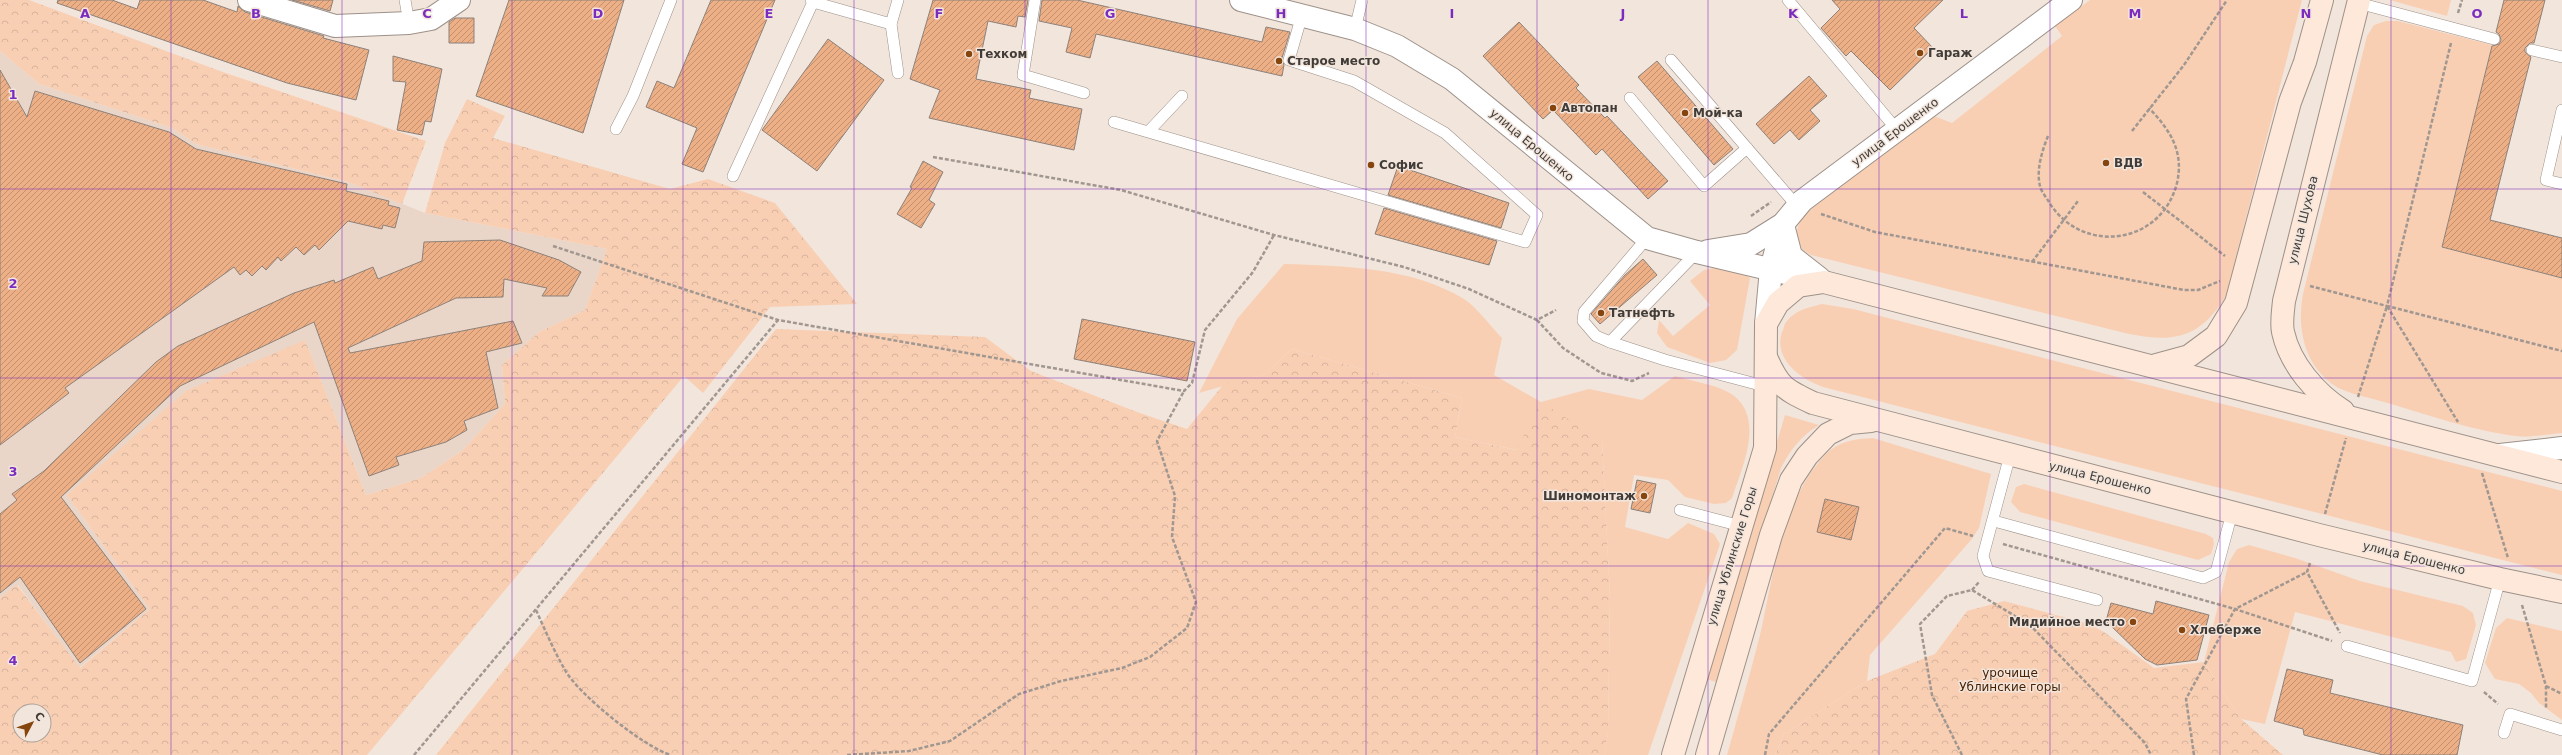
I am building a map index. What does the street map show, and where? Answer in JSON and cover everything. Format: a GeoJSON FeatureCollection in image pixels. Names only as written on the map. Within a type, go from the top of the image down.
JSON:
{"type":"FeatureCollection","features":[{"type":"Feature","properties":{"kind":"main road"},"geometry":{"type":"LineString","coordinates":[[2155,365],[2188,356],[2216,336],[2236,304],[2290,102],[2305,62],[2322,0]]}},
{"type":"Feature","properties":{"kind":"main road","name":"улица Шухова"},"geometry":{"type":"LineString","coordinates":[[2352,418],[2322,398],[2295,362],[2283,332],[2284,301],[2288,280],[2358,2]]}},
{"type":"Feature","properties":{"kind":"main road","name":"улица Ерошенко"},"geometry":{"type":"LineString","coordinates":[[2562,472],[2155,365],[1824,282],[1798,286],[1778,303],[1766,324],[1765,354],[1775,379],[1792,393],[1813,403],[2232,513],[2508,581],[2562,592]]}},
{"type":"Feature","properties":{"kind":"main road","name":"улица Ублинские Горы"},"geometry":{"type":"LineString","coordinates":[[1673,755],[1741,526],[1766,448],[1764,386],[1765,354]]}},
{"type":"Feature","properties":{"kind":"main road"},"geometry":{"type":"LineString","coordinates":[[1707,755],[1771,535],[1791,480],[1807,456],[1828,434],[1850,423],[1878,421]]}},
{"type":"Feature","properties":{"kind":"street"},"geometry":{"type":"LineString","coordinates":[[249,0],[335,26],[409,24],[431,19],[459,0]]}},
{"type":"Feature","properties":{"kind":"street","name":"улица Ерошенко"},"geometry":{"type":"LineString","coordinates":[[1242,0],[1355,29],[1397,46],[1452,79],[1647,238],[1698,252],[1824,282]]}},
{"type":"Feature","properties":{"kind":"street","name":"улица Ерошенко"},"geometry":{"type":"LineString","coordinates":[[1824,282],[1791,256],[1783,224],[1795,200],[1898,131],[2071,0]]}},
{"type":"Feature","properties":{"kind":"street"},"geometry":{"type":"LineString","coordinates":[[1698,252],[1751,244],[1783,224]]}},
{"type":"Feature","properties":{"kind":"street"},"geometry":{"type":"LineString","coordinates":[[1766,324],[1771,269],[1783,224]]}},
{"type":"Feature","properties":{"kind":"street","name":"улица Ерошенко"},"geometry":{"type":"LineString","coordinates":[[2497,456],[2562,448]]}},
{"type":"Feature","properties":{"kind":"lane"},"geometry":{"type":"LineString","coordinates":[[405,0],[409,24]]}},
{"type":"Feature","properties":{"kind":"lane"},"geometry":{"type":"LineString","coordinates":[[616,129],[633,96],[671,0]]}},
{"type":"Feature","properties":{"kind":"lane"},"geometry":{"type":"LineString","coordinates":[[898,0],[890,24],[898,73]]}},
{"type":"Feature","properties":{"kind":"lane"},"geometry":{"type":"LineString","coordinates":[[1035,0],[1022,75],[1084,93]]}},
{"type":"Feature","properties":{"kind":"lane"},"geometry":{"type":"LineString","coordinates":[[1355,29],[1362,0]]}},
{"type":"Feature","properties":{"kind":"lane"},"geometry":{"type":"LineString","coordinates":[[1788,0],[1898,131]]}},
{"type":"Feature","properties":{"kind":"lane"},"geometry":{"type":"LineString","coordinates":[[733,176],[812,1],[890,24]]}},
{"type":"Feature","properties":{"kind":"lane"},"geometry":{"type":"LineString","coordinates":[[2358,2],[2494,39]]}},
{"type":"Feature","properties":{"kind":"lane"},"geometry":{"type":"LineString","coordinates":[[1114,122],[1525,242],[1537,215],[1445,133],[1354,81],[1289,60],[1302,15]]}},
{"type":"Feature","properties":{"kind":"lane"},"geometry":{"type":"LineString","coordinates":[[2532,50],[2562,57]]}},
{"type":"Feature","properties":{"kind":"lane"},"geometry":{"type":"LineString","coordinates":[[1671,60],[1795,200]]}},
{"type":"Feature","properties":{"kind":"lane"},"geometry":{"type":"LineString","coordinates":[[1149,131],[1182,96]]}},
{"type":"Feature","properties":{"kind":"lane"},"geometry":{"type":"LineString","coordinates":[[1630,98],[1704,186],[1748,148]]}},
{"type":"Feature","properties":{"kind":"lane"},"geometry":{"type":"LineString","coordinates":[[2562,110],[2546,180],[2562,184]]}},
{"type":"Feature","properties":{"kind":"lane"},"geometry":{"type":"LineString","coordinates":[[1647,238],[1584,312],[1583,321],[1596,336],[1610,342],[1665,360],[1764,386]]}},
{"type":"Feature","properties":{"kind":"lane"},"geometry":{"type":"LineString","coordinates":[[1610,342],[1698,252]]}},
{"type":"Feature","properties":{"kind":"lane"},"geometry":{"type":"LineString","coordinates":[[2010,455],[1994,521],[1983,556],[1988,571],[2097,600]]}},
{"type":"Feature","properties":{"kind":"lane"},"geometry":{"type":"LineString","coordinates":[[1680,510],[1741,526]]}},
{"type":"Feature","properties":{"kind":"lane"},"geometry":{"type":"LineString","coordinates":[[1994,521],[2203,578],[2216,572],[2232,513]]}},
{"type":"Feature","properties":{"kind":"lane"},"geometry":{"type":"LineString","coordinates":[[2347,646],[2472,681],[2508,581]]}},
{"type":"Feature","properties":{"kind":"lane"},"geometry":{"type":"LineString","coordinates":[[2504,733],[2510,714],[2562,730]]}},
{"type":"Feature","properties":{"kind":"path"},"geometry":{"type":"LineString","coordinates":[[2132,131],[2184,65],[2227,0]]}},
{"type":"Feature","properties":{"kind":"path"},"geometry":{"type":"LineString","coordinates":[[2324,518],[2352,418],[2387,306],[2462,0]]}},
{"type":"Feature","properties":{"kind":"path"},"geometry":{"type":"LineString","coordinates":[[2048,136],[2040,156],[2040,186],[2064,221],[2090,234],[2109,237],[2132,234],[2152,225],[2166,210],[2175,190],[2180,167],[2173,140],[2164,124],[2150,108]]}},
{"type":"Feature","properties":{"kind":"path"},"geometry":{"type":"LineString","coordinates":[[933,157],[1121,190],[1274,235],[1404,267],[1469,289],[1537,320],[1563,348],[1601,373],[1632,381],[1654,371],[1665,360]]}},
{"type":"Feature","properties":{"kind":"path"},"geometry":{"type":"LineString","coordinates":[[2143,192],[2228,258]]}},
{"type":"Feature","properties":{"kind":"path"},"geometry":{"type":"LineString","coordinates":[[1750,217],[1795,200],[1821,214],[1875,232],[2184,290],[2198,290],[2222,278]]}},
{"type":"Feature","properties":{"kind":"path"},"geometry":{"type":"LineString","coordinates":[[2032,262],[2078,202]]}},
{"type":"Feature","properties":{"kind":"path"},"geometry":{"type":"LineString","coordinates":[[847,755],[909,750],[950,741],[1019,694],[1061,681],[1122,668],[1143,660],[1187,628],[1196,602],[1172,537],[1176,496],[1157,441],[1184,391],[1192,383],[1205,330],[1253,272],[1274,235]]}},
{"type":"Feature","properties":{"kind":"path"},"geometry":{"type":"LineString","coordinates":[[553,246],[778,320],[1184,391]]}},
{"type":"Feature","properties":{"kind":"path"},"geometry":{"type":"LineString","coordinates":[[2309,285],[2562,351]]}},
{"type":"Feature","properties":{"kind":"path"},"geometry":{"type":"LineString","coordinates":[[2387,306],[2475,450],[2508,581],[2546,686],[2546,725]]}},
{"type":"Feature","properties":{"kind":"path"},"geometry":{"type":"LineString","coordinates":[[1537,320],[1556,310]]}},
{"type":"Feature","properties":{"kind":"path"},"geometry":{"type":"LineString","coordinates":[[414,755],[778,320]]}},
{"type":"Feature","properties":{"kind":"path"},"geometry":{"type":"LineString","coordinates":[[2194,755],[2186,699],[2235,609],[2306,572]]}},
{"type":"Feature","properties":{"kind":"path"},"geometry":{"type":"LineString","coordinates":[[1962,755],[1932,694],[1920,624],[1947,596],[1972,590],[2030,625],[2144,743],[2151,755]]}},
{"type":"Feature","properties":{"kind":"path"},"geometry":{"type":"LineString","coordinates":[[536,610],[565,672],[587,695],[630,731],[659,752],[671,755]]}},
{"type":"Feature","properties":{"kind":"path"},"geometry":{"type":"LineString","coordinates":[[2472,681],[2510,714]]}},
{"type":"Feature","properties":{"kind":"path"},"geometry":{"type":"LineString","coordinates":[[2546,686],[2562,694]]}},
{"type":"Feature","properties":{"kind":"path"},"geometry":{"type":"LineString","coordinates":[[1765,755],[1769,734]]}},
{"type":"Feature","properties":{"kind":"shaded area"},"geometry":{"type":"Polygon","coordinates":[[[0,51],[39,84],[172,128],[196,144],[348,182],[425,213],[607,249],[585,310],[539,332],[502,365],[505,404],[463,450],[421,478],[366,495],[305,340],[67,495],[150,609],[79,668],[18,585],[0,598],[0,51]]]}},
{"type":"Feature","properties":{"kind":"green space"},"geometry":{"type":"Polygon","coordinates":[[[0,0],[29,0],[220,71],[426,141],[402,204],[348,182],[196,144],[172,128],[39,84],[0,51],[0,0]]]}},
{"type":"Feature","properties":{"kind":"green space"},"geometry":{"type":"Polygon","coordinates":[[[2090,0],[2302,0],[2226,296],[2206,321],[2196,329],[2185,334],[2160,338],[2145,337],[1811,255],[1802,249],[1796,233],[1801,218],[1820,201],[1934,116],[1952,123],[2062,36],[2055,26],[2090,0]]]}},
{"type":"Feature","properties":{"kind":"green space"},"geometry":{"type":"Polygon","coordinates":[[[2390,0],[2451,0],[2447,16],[2390,0]]]}},
{"type":"Feature","properties":{"kind":"green space"},"geometry":{"type":"Polygon","coordinates":[[[2386,21],[2398,21],[2492,45],[2442,247],[2562,278],[2562,433],[2528,437],[2500,434],[2450,422],[2350,393],[2332,384],[2322,375],[2308,355],[2304,343],[2301,319],[2303,294],[2367,36],[2374,25],[2386,21]]]}},
{"type":"Feature","properties":{"kind":"green space"},"geometry":{"type":"Polygon","coordinates":[[[467,99],[505,116],[493,138],[670,189],[708,179],[775,203],[857,304],[770,307],[703,393],[684,376],[367,755],[0,755],[0,598],[17,585],[80,668],[150,609],[67,495],[186,391],[305,340],[366,495],[421,478],[463,450],[505,404],[502,365],[539,332],[585,310],[607,249],[425,213],[445,143],[467,99]]]}},
{"type":"Feature","properties":{"kind":"green space"},"geometry":{"type":"Polygon","coordinates":[[[1284,264],[1377,270],[1400,274],[1444,288],[1469,303],[1502,338],[1494,375],[1541,402],[1589,389],[1642,400],[1675,376],[1722,389],[1740,402],[1747,413],[1749,441],[1742,471],[1732,498],[1726,503],[1714,504],[1685,497],[1668,480],[1634,475],[1625,527],[1668,539],[1688,523],[1714,534],[1720,544],[1648,755],[1604,755],[1608,733],[1610,596],[1602,440],[1517,450],[1455,437],[1462,398],[1292,349],[1265,374],[1199,393],[1237,319],[1284,264]]]}},
{"type":"Feature","properties":{"kind":"green space"},"geometry":{"type":"Polygon","coordinates":[[[1720,267],[1737,269],[1750,278],[1737,350],[1726,360],[1710,363],[1667,347],[1657,333],[1659,320],[1673,336],[1710,305],[1690,281],[1704,270],[1720,267]]]}},
{"type":"Feature","properties":{"kind":"green space"},"geometry":{"type":"Polygon","coordinates":[[[1822,304],[1853,309],[2562,491],[2562,575],[1823,387],[1806,379],[1791,367],[1785,360],[1780,342],[1786,322],[1790,317],[1803,310],[1822,304]]]}},
{"type":"Feature","properties":{"kind":"green space"},"geometry":{"type":"Polygon","coordinates":[[[776,329],[985,337],[1031,371],[1137,412],[1187,429],[1223,385],[1265,374],[1292,349],[1462,398],[1455,437],[1516,450],[1541,402],[1602,440],[1610,596],[1608,733],[1604,755],[436,755],[776,329]]]}},
{"type":"Feature","properties":{"kind":"green space"},"geometry":{"type":"Polygon","coordinates":[[[1785,415],[1819,425],[1797,444],[1788,455],[1781,468],[1716,682],[1706,679],[1785,415]]]}},
{"type":"Feature","properties":{"kind":"green space"},"geometry":{"type":"Polygon","coordinates":[[[1873,438],[1991,474],[1979,528],[1971,540],[1870,655],[1867,681],[1784,734],[1775,755],[1727,755],[1760,635],[1781,539],[1799,494],[1811,473],[1826,454],[1836,446],[1860,439],[1873,438]]]}},
{"type":"Feature","properties":{"kind":"green space"},"geometry":{"type":"Polygon","coordinates":[[[2024,484],[2206,534],[2213,538],[2214,544],[2211,554],[2198,560],[2020,512],[2011,502],[2016,487],[2024,484]]]}},
{"type":"Feature","properties":{"kind":"green space"},"geometry":{"type":"Polygon","coordinates":[[[2249,545],[2295,558],[2360,581],[2463,606],[2473,613],[2476,625],[2466,659],[2456,662],[2451,652],[2295,612],[2265,724],[2241,719],[2204,662],[2229,562],[2237,549],[2249,545]]]}},
{"type":"Feature","properties":{"kind":"green space","name":"урочище Ублинские горы"},"geometry":{"type":"Polygon","coordinates":[[[2004,601],[2089,624],[2104,632],[2154,668],[2204,662],[2241,719],[2283,755],[1775,755],[1784,734],[1867,681],[1935,654],[1967,611],[2004,601]]]}},
{"type":"Feature","properties":{"kind":"green space"},"geometry":{"type":"Polygon","coordinates":[[[2507,618],[2562,631],[2562,720],[2539,703],[2531,693],[2519,684],[2495,679],[2485,663],[2496,628],[2507,618]]]}},
{"type":"Feature","properties":{"kind":"building"},"geometry":{"type":"Polygon","coordinates":[[[58,0],[112,0],[137,9],[140,0],[203,0],[237,12],[238,6],[245,12],[324,36],[323,38],[369,50],[356,100],[287,83],[57,3],[58,0]]]}},
{"type":"Feature","properties":{"kind":"building"},"geometry":{"type":"Polygon","coordinates":[[[292,0],[333,0],[330,11],[292,0]]]}},
{"type":"Feature","properties":{"kind":"building"},"geometry":{"type":"Polygon","coordinates":[[[509,0],[624,0],[583,133],[476,96],[509,0]]]}},
{"type":"Feature","properties":{"kind":"building"},"geometry":{"type":"Polygon","coordinates":[[[711,0],[775,0],[703,172],[682,164],[697,128],[646,107],[657,81],[674,88],[711,0]]]}},
{"type":"Feature","properties":{"kind":"building"},"geometry":{"type":"Polygon","coordinates":[[[933,0],[1028,0],[1025,17],[1018,16],[1016,27],[988,21],[976,79],[1031,90],[1029,98],[1082,109],[1074,150],[929,118],[940,90],[910,79],[933,0]]]}},
{"type":"Feature","properties":{"kind":"building"},"geometry":{"type":"Polygon","coordinates":[[[1042,0],[1077,0],[1262,42],[1266,27],[1290,32],[1282,58],[1284,65],[1282,76],[1096,34],[1090,58],[1066,52],[1072,28],[1039,21],[1042,0]]]}},
{"type":"Feature","properties":{"kind":"building"},"geometry":{"type":"Polygon","coordinates":[[[1832,0],[1943,0],[1914,28],[1933,48],[1890,90],[1851,51],[1846,56],[1821,28],[1840,9],[1832,0]]]}},
{"type":"Feature","properties":{"kind":"building"},"geometry":{"type":"Polygon","coordinates":[[[2504,0],[2545,0],[2534,43],[2530,43],[2525,48],[2525,52],[2531,57],[2490,220],[2562,238],[2562,278],[2442,247],[2492,46],[2499,44],[2501,40],[2499,34],[2496,32],[2504,0]]]}},
{"type":"Feature","properties":{"kind":"building"},"geometry":{"type":"Polygon","coordinates":[[[455,18],[474,18],[474,43],[449,43],[449,22],[455,18]]]}},
{"type":"Feature","properties":{"kind":"building"},"geometry":{"type":"Polygon","coordinates":[[[1519,22],[1579,85],[1576,88],[1605,118],[1607,116],[1668,181],[1648,199],[1602,149],[1596,155],[1553,110],[1543,119],[1483,56],[1519,22]]]}},
{"type":"Feature","properties":{"kind":"building"},"geometry":{"type":"Polygon","coordinates":[[[828,39],[884,80],[817,171],[762,130],[828,39]]]}},
{"type":"Feature","properties":{"kind":"building"},"geometry":{"type":"Polygon","coordinates":[[[393,56],[442,69],[431,122],[425,121],[422,135],[397,130],[406,82],[393,81],[393,56]]]}},
{"type":"Feature","properties":{"kind":"building","name":"Мой-ка"},"geometry":{"type":"Polygon","coordinates":[[[1657,61],[1733,149],[1714,165],[1638,77],[1657,61]]]}},
{"type":"Feature","properties":{"kind":"building"},"geometry":{"type":"Polygon","coordinates":[[[0,70],[27,117],[35,91],[169,132],[196,149],[347,184],[346,191],[389,201],[388,205],[400,208],[395,228],[383,225],[382,229],[348,221],[319,250],[315,245],[304,255],[296,247],[281,261],[278,257],[266,270],[262,266],[252,276],[246,270],[240,275],[234,267],[65,388],[69,393],[0,445],[0,70]]]}},
{"type":"Feature","properties":{"kind":"building"},"geometry":{"type":"Polygon","coordinates":[[[1809,76],[1827,96],[1810,110],[1820,121],[1799,140],[1790,130],[1774,144],[1756,124],[1809,76]]]}},
{"type":"Feature","properties":{"kind":"building"},"geometry":{"type":"Polygon","coordinates":[[[923,161],[943,172],[929,200],[935,204],[921,228],[897,214],[912,188],[910,187],[923,161]]]}},
{"type":"Feature","properties":{"kind":"building"},"geometry":{"type":"Polygon","coordinates":[[[1398,166],[1509,203],[1501,228],[1388,195],[1398,166]]]}},
{"type":"Feature","properties":{"kind":"building"},"geometry":{"type":"Polygon","coordinates":[[[1384,208],[1497,241],[1489,265],[1375,234],[1384,208]]]}},
{"type":"Feature","properties":{"kind":"building"},"geometry":{"type":"Polygon","coordinates":[[[500,240],[559,260],[581,272],[568,296],[542,296],[547,288],[504,279],[503,297],[456,298],[348,348],[350,353],[513,321],[522,343],[486,352],[498,408],[464,421],[467,430],[446,442],[396,457],[399,465],[369,476],[314,322],[180,386],[61,497],[146,609],[80,663],[20,577],[0,593],[0,514],[17,500],[12,494],[44,471],[156,362],[178,346],[294,293],[334,280],[335,283],[373,267],[378,279],[422,261],[424,242],[500,240]]]}},
{"type":"Feature","properties":{"kind":"building"},"geometry":{"type":"Polygon","coordinates":[[[1643,259],[1657,275],[1600,324],[1591,314],[1625,275],[1643,259]]]}},
{"type":"Feature","properties":{"kind":"building"},"geometry":{"type":"Polygon","coordinates":[[[1082,319],[1195,342],[1187,381],[1074,359],[1082,319]]]}},
{"type":"Feature","properties":{"kind":"building","name":"Шиномонтаж"},"geometry":{"type":"Polygon","coordinates":[[[1637,480],[1656,484],[1650,513],[1631,509],[1637,480]]]}},
{"type":"Feature","properties":{"kind":"building"},"geometry":{"type":"Polygon","coordinates":[[[1825,499],[1859,507],[1851,540],[1817,532],[1825,499]]]}},
{"type":"Feature","properties":{"kind":"building"},"geometry":{"type":"Polygon","coordinates":[[[2156,601],[2209,615],[2197,660],[2157,665],[2145,659],[2106,621],[2111,603],[2153,614],[2156,601]]]}},
{"type":"Feature","properties":{"kind":"building"},"geometry":{"type":"Polygon","coordinates":[[[2287,669],[2333,680],[2330,693],[2463,725],[2457,755],[2383,755],[2304,735],[2303,729],[2274,721],[2287,669]]]}},
{"type":"Feature","properties":{"kind":"place","name":"Гараж"},"geometry":{"type":"Point","coordinates":[1920,53]}},
{"type":"Feature","properties":{"kind":"place","name":"Техком"},"geometry":{"type":"Point","coordinates":[969,54]}},
{"type":"Feature","properties":{"kind":"place","name":"Старое место"},"geometry":{"type":"Point","coordinates":[1279,61]}},
{"type":"Feature","properties":{"kind":"place","name":"Автопан"},"geometry":{"type":"Point","coordinates":[1553,108]}},
{"type":"Feature","properties":{"kind":"place","name":"Мой-ка"},"geometry":{"type":"Point","coordinates":[1685,113]}},
{"type":"Feature","properties":{"kind":"place","name":"ВДВ"},"geometry":{"type":"Point","coordinates":[2106,163]}},
{"type":"Feature","properties":{"kind":"place","name":"Софис"},"geometry":{"type":"Point","coordinates":[1371,165]}},
{"type":"Feature","properties":{"kind":"place","name":"Татнефть"},"geometry":{"type":"Point","coordinates":[1601,313]}},
{"type":"Feature","properties":{"kind":"place","name":"Шиномонтаж"},"geometry":{"type":"Point","coordinates":[1644,496]}},
{"type":"Feature","properties":{"kind":"place","name":"Мидийное место"},"geometry":{"type":"Point","coordinates":[2133,622]}},
{"type":"Feature","properties":{"kind":"place","name":"Хлеберже"},"geometry":{"type":"Point","coordinates":[2182,630]}}]}
